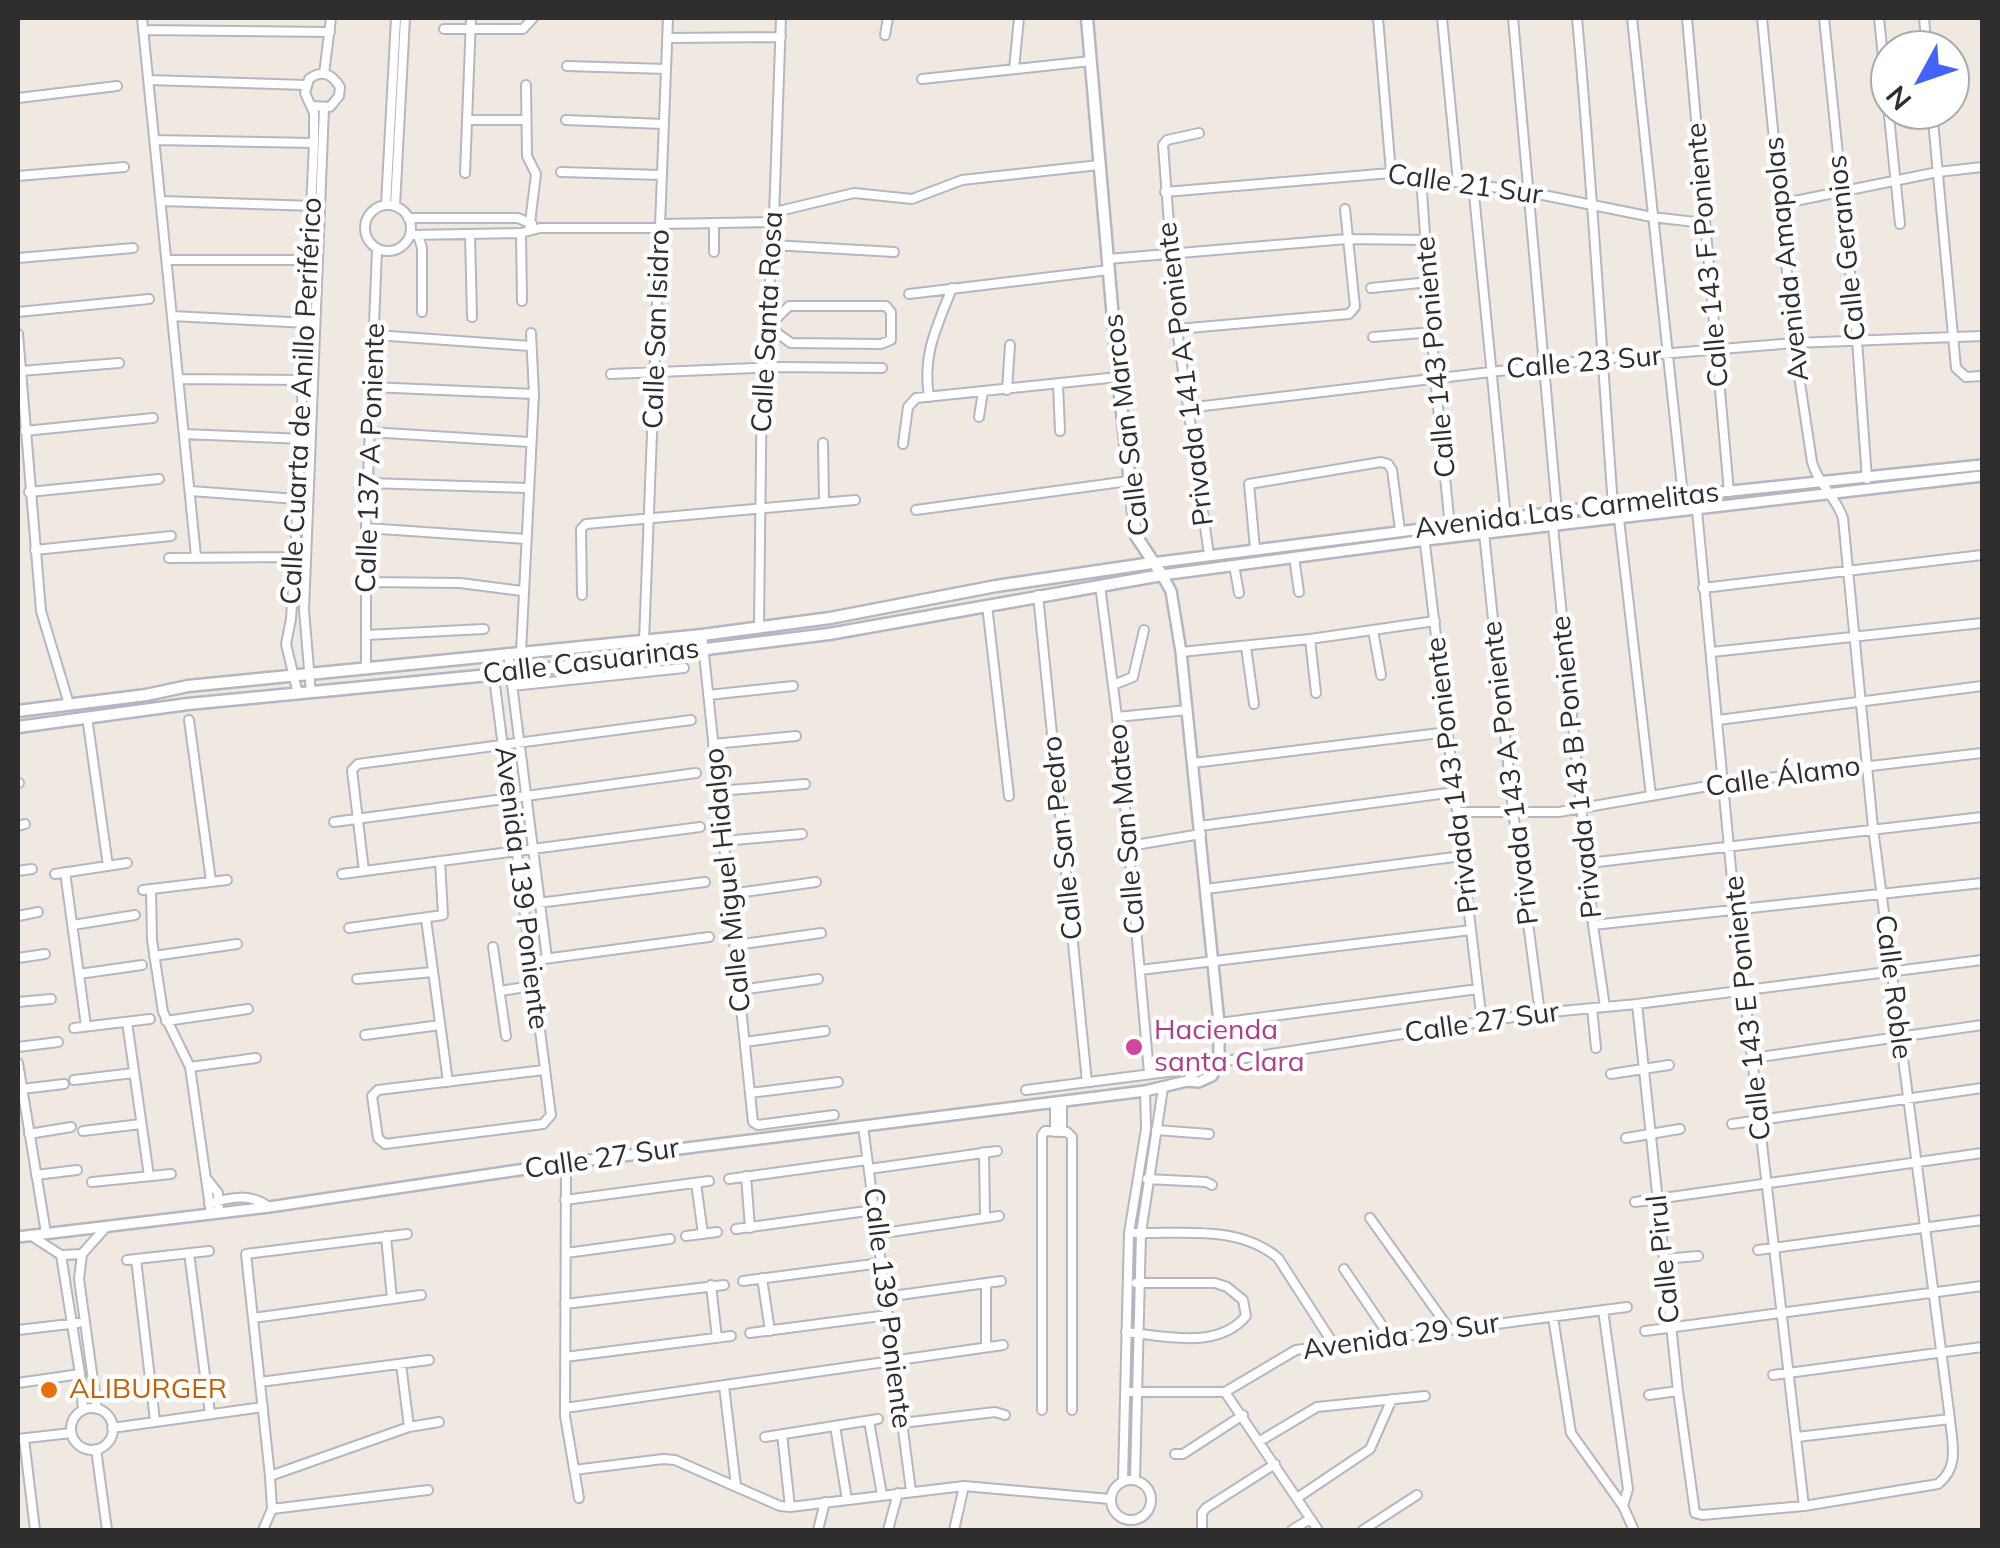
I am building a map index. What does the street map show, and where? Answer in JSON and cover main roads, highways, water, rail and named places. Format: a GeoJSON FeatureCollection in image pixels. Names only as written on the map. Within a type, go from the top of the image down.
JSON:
{"type":"FeatureCollection","features":[{"type":"Feature","properties":{"kind":"main road","name":"Calle San Marcos"},"geometry":{"type":"LineString","coordinates":[[1087,18],[1136,536],[1162,576]]}},
{"type":"Feature","properties":{"kind":"main road","name":"Calle Casuarinas"},"geometry":{"type":"LineString","coordinates":[[18,712],[294,674],[702,635],[1152,563]]}},
{"type":"Feature","properties":{"kind":"main road","name":"Calle Casuarinas"},"geometry":{"type":"LineString","coordinates":[[18,726],[829,634],[1162,576]]}},
{"type":"Feature","properties":{"kind":"place","name":"Hacienda santa Clara"},"geometry":{"type":"Point","coordinates":[1134,1047]}},
{"type":"Feature","properties":{"kind":"place","name":"ALIBURGER"},"geometry":{"type":"Point","coordinates":[49,1390]}}]}
